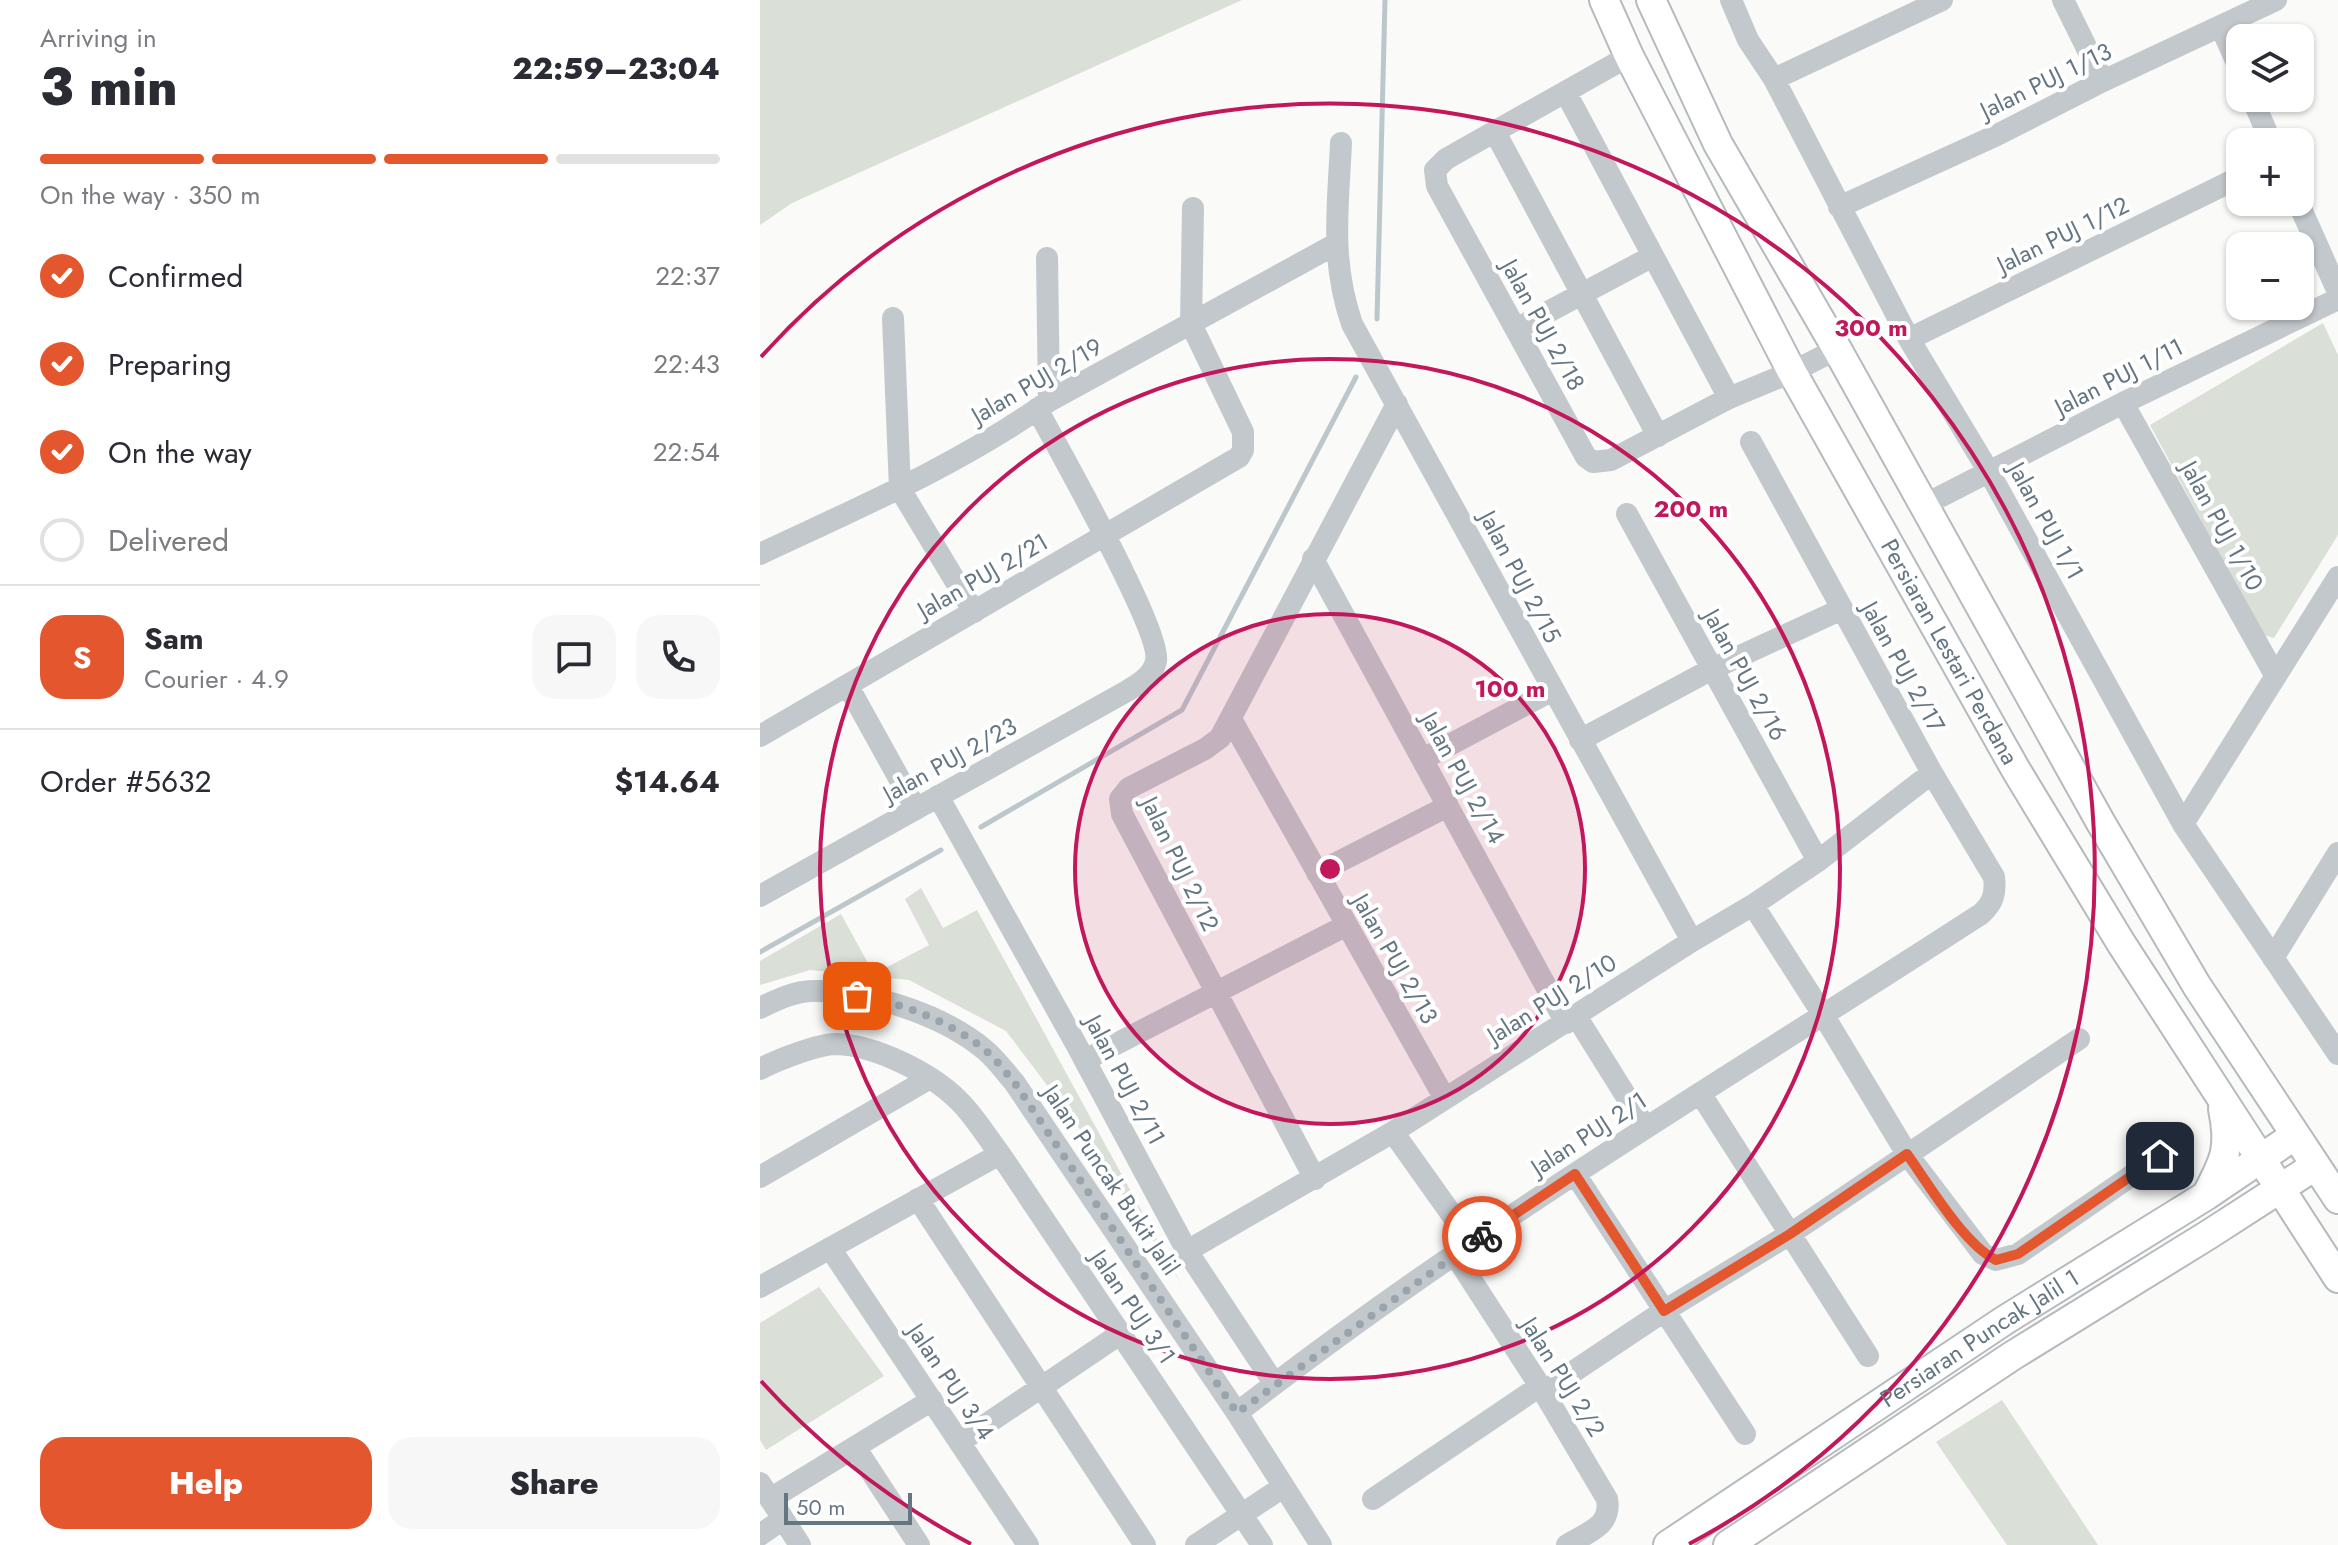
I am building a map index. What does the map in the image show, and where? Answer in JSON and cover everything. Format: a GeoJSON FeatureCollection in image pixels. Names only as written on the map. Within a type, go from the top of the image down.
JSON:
{"type":"FeatureCollection","features":[{"type":"Feature","properties":{"kind":"main road","name":"Persiaran Lestari Perdana"},"geometry":{"type":"LineString","coordinates":[[1604,0],[1629,56],[1792,372],[2016,770],[2121,943],[2338,1278]]}},
{"type":"Feature","properties":{"kind":"main road","name":"Persiaran Lestari Perdana"},"geometry":{"type":"LineString","coordinates":[[1651,0],[1718,144],[1837,349],[2101,823],[2197,986],[2338,1199]]}},
{"type":"Feature","properties":{"kind":"main road"},"geometry":{"type":"LineString","coordinates":[[2207,1195],[2223,1164],[2228,1137],[2221,1098]]}},
{"type":"Feature","properties":{"kind":"main road","name":"Persiaran Puncak Jalil 1"},"geometry":{"type":"LineString","coordinates":[[1668,1545],[2005,1320],[2207,1195],[2294,1136]]}},
{"type":"Feature","properties":{"kind":"main road","name":"Persiaran Puncak Jalil 1"},"geometry":{"type":"LineString","coordinates":[[1728,1545],[2012,1356],[2315,1166]]}},
{"type":"Feature","properties":{"kind":"main road"},"geometry":{"type":"LineString","coordinates":[[2240,1215],[2272,1220],[2311,1238]]}},
{"type":"Feature","properties":{"kind":"street","name":"Jalan PUJ 1/1"},"geometry":{"type":"LineString","coordinates":[[1731,0],[1748,40],[1774,79],[1909,339],[1989,472],[2183,824],[2338,1054]]}},
{"type":"Feature","properties":{"kind":"street"},"geometry":{"type":"LineString","coordinates":[[1774,79],[1942,0]]}},
{"type":"Feature","properties":{"kind":"street"},"geometry":{"type":"LineString","coordinates":[[2063,0],[2103,81]]}},
{"type":"Feature","properties":{"kind":"street","name":"Jalan PUJ 1/13"},"geometry":{"type":"LineString","coordinates":[[1839,207],[1997,135],[2103,81],[2276,0]]}},
{"type":"Feature","properties":{"kind":"street"},"geometry":{"type":"LineString","coordinates":[[2221,27],[2226,38]]}},
{"type":"Feature","properties":{"kind":"street","name":"Jalan PUJ 2/18"},"geometry":{"type":"LineString","coordinates":[[1629,56],[1439,164],[1435,177],[1437,186],[1586,457],[1601,463],[1729,398],[1837,349]]}},
{"type":"Feature","properties":{"kind":"street"},"geometry":{"type":"LineString","coordinates":[[1566,93],[1729,398]]}},
{"type":"Feature","properties":{"kind":"street"},"geometry":{"type":"LineString","coordinates":[[1495,132],[1658,436]]}},
{"type":"Feature","properties":{"kind":"street"},"geometry":{"type":"LineString","coordinates":[[1341,143],[1336,244],[1340,291],[1352,324],[1397,404]]}},
{"type":"Feature","properties":{"kind":"street","name":"Jalan PUJ 1/12"},"geometry":{"type":"LineString","coordinates":[[1909,339],[2226,184]]}},
{"type":"Feature","properties":{"kind":"street"},"geometry":{"type":"LineString","coordinates":[[1191,324],[1193,208]]}},
{"type":"Feature","properties":{"kind":"street"},"geometry":{"type":"LineString","coordinates":[[2304,216],[2338,292]]}},
{"type":"Feature","properties":{"kind":"street","name":"Jalan PUJ 2/19"},"geometry":{"type":"LineString","coordinates":[[760,554],[900,489],[1043,405],[1336,244]]}},
{"type":"Feature","properties":{"kind":"street"},"geometry":{"type":"LineString","coordinates":[[1516,329],[1653,256]]}},
{"type":"Feature","properties":{"kind":"street"},"geometry":{"type":"LineString","coordinates":[[1047,258],[1043,405],[1105,535]]}},
{"type":"Feature","properties":{"kind":"street","name":"Jalan PUJ 1/11"},"geometry":{"type":"LineString","coordinates":[[1924,505],[2123,403],[2338,299]]}},
{"type":"Feature","properties":{"kind":"street"},"geometry":{"type":"LineString","coordinates":[[893,318],[900,489],[974,612]]}},
{"type":"Feature","properties":{"kind":"street","name":"Jalan PUJ 2/21"},"geometry":{"type":"LineString","coordinates":[[760,736],[1233,462],[1243,450],[1243,432],[1191,324]]}},
{"type":"Feature","properties":{"kind":"street","name":"Jalan PUJ 1/10"},"geometry":{"type":"LineString","coordinates":[[2123,403],[2275,675]]}},
{"type":"Feature","properties":{"kind":"street","name":"Jalan PUJ 2/12"},"geometry":{"type":"LineString","coordinates":[[1315,1179],[1119,806],[1120,799],[1129,788],[1205,749],[1220,738],[1232,721],[1313,559],[1397,404]]}},
{"type":"Feature","properties":{"kind":"street","name":"Jalan PUJ 2/15"},"geometry":{"type":"LineString","coordinates":[[1397,404],[1692,941]]}},
{"type":"Feature","properties":{"kind":"street","name":"Jalan PUJ 2/17"},"geometry":{"type":"LineString","coordinates":[[1751,442],[1932,773],[1994,877],[1995,892],[1990,906],[1981,914]]}},
{"type":"Feature","properties":{"kind":"street","name":"Jalan PUJ 2/16"},"geometry":{"type":"LineString","coordinates":[[1627,514],[1818,861]]}},
{"type":"Feature","properties":{"kind":"street","name":"Jalan PUJ 2/23"},"geometry":{"type":"LineString","coordinates":[[760,896],[916,809],[944,806],[1127,691],[1151,672],[1156,659],[1151,632],[1105,535]]}},
{"type":"Feature","properties":{"kind":"street","name":"Jalan PUJ 2/14"},"geometry":{"type":"LineString","coordinates":[[1313,559],[1448,806],[1571,1020],[1646,1128]]}},
{"type":"Feature","properties":{"kind":"street"},"geometry":{"type":"LineString","coordinates":[[2183,824],[2338,577]]}},
{"type":"Feature","properties":{"kind":"street"},"geometry":{"type":"LineString","coordinates":[[1580,740],[1712,669],[1842,609]]}},
{"type":"Feature","properties":{"kind":"street"},"geometry":{"type":"LineString","coordinates":[[848,686],[916,809]]}},
{"type":"Feature","properties":{"kind":"street"},"geometry":{"type":"LineString","coordinates":[[1423,759],[1553,690]]}},
{"type":"Feature","properties":{"kind":"street","name":"Jalan PUJ 2/13"},"geometry":{"type":"LineString","coordinates":[[1232,721],[1444,1097]]}},
{"type":"Feature","properties":{"kind":"street","name":"Jalan PUJ 2/10"},"geometry":{"type":"LineString","coordinates":[[1187,1251],[1393,1132],[1444,1097],[1753,905],[1818,861],[1932,773]]}},
{"type":"Feature","properties":{"kind":"street","name":"Jalan PUJ 2/11"},"geometry":{"type":"LineString","coordinates":[[944,806],[1187,1251],[1274,1383]]}},
{"type":"Feature","properties":{"kind":"street"},"geometry":{"type":"LineString","coordinates":[[1317,873],[1448,806]]}},
{"type":"Feature","properties":{"kind":"street"},"geometry":{"type":"LineString","coordinates":[[2273,958],[2338,853]]}},
{"type":"Feature","properties":{"kind":"street"},"geometry":{"type":"LineString","coordinates":[[1753,905],[1907,1154],[1966,1236],[1983,1254],[1996,1260],[2018,1254],[2160,1156]]}},
{"type":"Feature","properties":{"kind":"street","name":"Jalan PUJ 2/1"},"geometry":{"type":"LineString","coordinates":[[1237,1413],[1274,1383],[1575,1174],[1981,914]]}},
{"type":"Feature","properties":{"kind":"street"},"geometry":{"type":"LineString","coordinates":[[1085,1060],[1345,926]]}},
{"type":"Feature","properties":{"kind":"street","name":"Jalan Puncak Bukit Jalil"},"geometry":{"type":"LineString","coordinates":[[760,1008],[810,990],[876,998],[952,1028],[985,1050],[1014,1082],[1237,1413],[1321,1545]]}},
{"type":"Feature","properties":{"kind":"street"},"geometry":{"type":"LineString","coordinates":[[1373,1499],[1541,1389],[1790,1234],[2079,1039]]}},
{"type":"Feature","properties":{"kind":"street","name":"Jalan PUJ 3/1"},"geometry":{"type":"LineString","coordinates":[[760,1069],[777,1060],[835,1044],[903,1062],[959,1100],[1000,1154],[1262,1545]]}},
{"type":"Feature","properties":{"kind":"street"},"geometry":{"type":"LineString","coordinates":[[760,1177],[930,1078]]}},
{"type":"Feature","properties":{"kind":"street"},"geometry":{"type":"LineString","coordinates":[[1700,1093],[1868,1356]]}},
{"type":"Feature","properties":{"kind":"street","name":"Jalan PUJ 2/2"},"geometry":{"type":"LineString","coordinates":[[1393,1132],[1607,1499],[1609,1511],[1605,1521],[1567,1545]]}},
{"type":"Feature","properties":{"kind":"street"},"geometry":{"type":"LineString","coordinates":[[760,1287],[1000,1154]]}},
{"type":"Feature","properties":{"kind":"street"},"geometry":{"type":"LineString","coordinates":[[1575,1174],[1745,1434]]}},
{"type":"Feature","properties":{"kind":"street"},"geometry":{"type":"LineString","coordinates":[[918,1199],[1145,1545]]}},
{"type":"Feature","properties":{"kind":"street","name":"Jalan PUJ 3/4"},"geometry":{"type":"LineString","coordinates":[[830,1248],[1028,1545]]}},
{"type":"Feature","properties":{"kind":"street"},"geometry":{"type":"LineString","coordinates":[[960,1442],[1120,1334]]}},
{"type":"Feature","properties":{"kind":"street"},"geometry":{"type":"LineString","coordinates":[[800,1545],[765,1491],[855,1447],[932,1400]]}},
{"type":"Feature","properties":{"kind":"street"},"geometry":{"type":"LineString","coordinates":[[855,1447],[919,1545]]}},
{"type":"Feature","properties":{"kind":"street"},"geometry":{"type":"LineString","coordinates":[[1196,1545],[1283,1487]]}},
{"type":"Feature","properties":{"kind":"street"},"geometry":{"type":"LineString","coordinates":[[760,1535],[783,1519]]}},
{"type":"Feature","properties":{"kind":"shaded area"},"geometry":{"type":"Polygon","coordinates":[[[760,0],[1242,0],[792,203],[760,225],[760,0]]]}},
{"type":"Feature","properties":{"kind":"shaded area"},"geometry":{"type":"Polygon","coordinates":[[[2323,323],[2338,355],[2338,535],[2274,638],[2263,635],[2150,425],[2323,323]]]}},
{"type":"Feature","properties":{"kind":"shaded area"},"geometry":{"type":"Polygon","coordinates":[[[921,888],[943,928],[977,910],[1181,1283],[1075,1122],[1006,1031],[909,980],[810,970],[760,985],[760,961],[841,914],[874,974],[929,945],[905,899],[921,888]]]}},
{"type":"Feature","properties":{"kind":"shaded area"},"geometry":{"type":"Polygon","coordinates":[[[819,1287],[884,1376],[766,1450],[760,1440],[760,1323],[819,1287]]]}},
{"type":"Feature","properties":{"kind":"shaded area"},"geometry":{"type":"Polygon","coordinates":[[[2002,1400],[2098,1545],[2007,1545],[1936,1442],[2002,1400]]]}},
{"type":"Feature","properties":{"kind":"waterway"},"geometry":{"type":"LineString","coordinates":[[1377,319],[1385,0]]}},
{"type":"Feature","properties":{"kind":"waterway"},"geometry":{"type":"LineString","coordinates":[[981,827],[1182,710],[1356,377]]}},
{"type":"Feature","properties":{"kind":"waterway"},"geometry":{"type":"LineString","coordinates":[[760,952],[941,850]]}},
{"type":"Feature","properties":{"kind":"way so far"},"geometry":{"type":"LineString","coordinates":[[857,996],[876,998],[918,1013],[952,1028],[985,1050],[1014,1082],[1237,1413],[1274,1383],[1482,1236]]}},
{"type":"Feature","properties":{"kind":"route"},"geometry":{"type":"LineString","coordinates":[[1482,1236],[1575,1174],[1664,1311],[1790,1234],[1907,1154],[1966,1236],[1983,1254],[1996,1260],[2018,1254],[2160,1156]]}}]}
